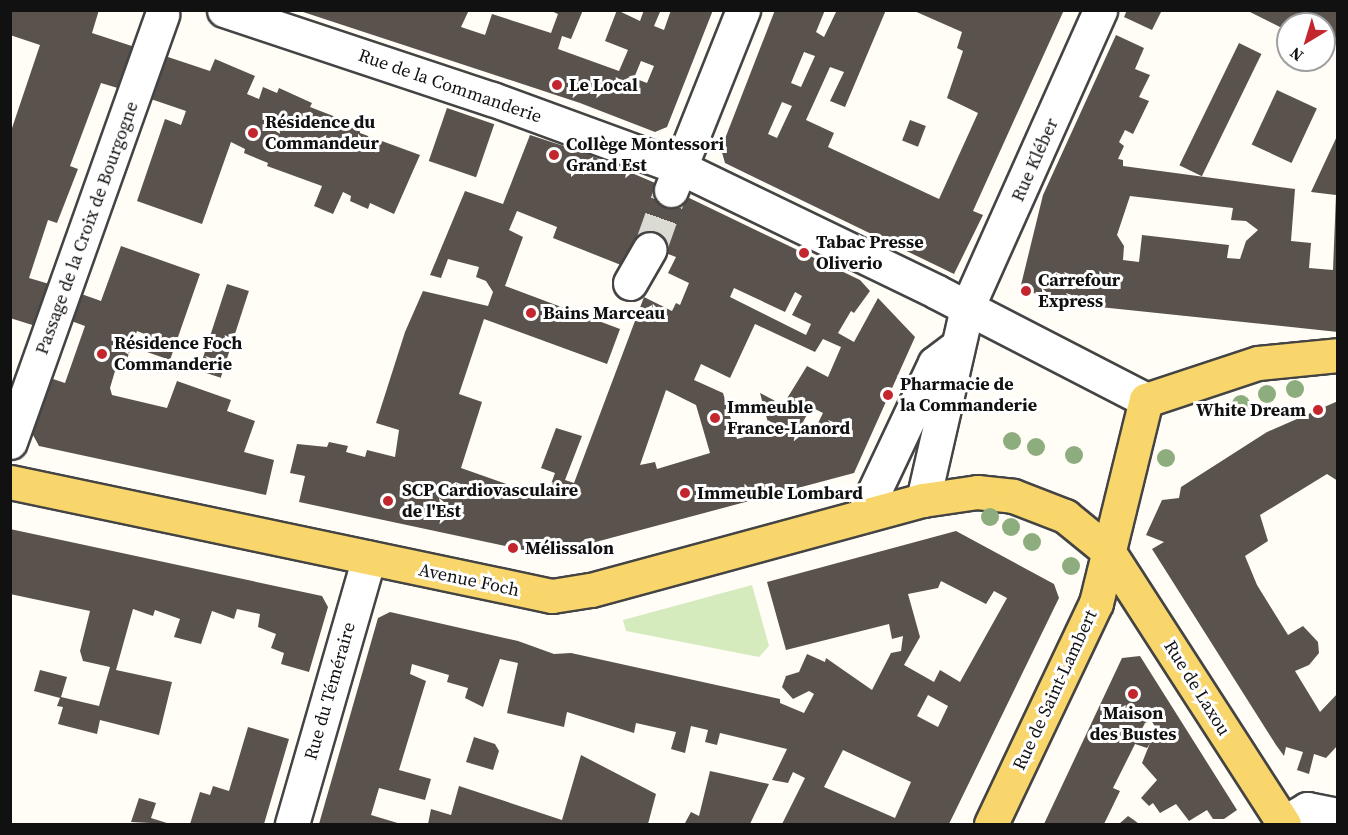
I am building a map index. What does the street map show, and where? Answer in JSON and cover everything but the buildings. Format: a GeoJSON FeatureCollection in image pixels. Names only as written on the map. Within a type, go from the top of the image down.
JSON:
{"type":"FeatureCollection","features":[{"type":"Feature","properties":{"kind":"main road"},"geometry":{"type":"LineString","coordinates":[[1146,400],[1258,363],[1338,355]]}},
{"type":"Feature","properties":{"kind":"main road","name":"Rue de Saint-Lambert"},"geometry":{"type":"LineString","coordinates":[[991,825],[1092,612],[1146,400]]}},
{"type":"Feature","properties":{"kind":"main road","name":"Avenue Foch"},"geometry":{"type":"LineString","coordinates":[[10,482],[530,594],[570,595],[923,500]]}},
{"type":"Feature","properties":{"kind":"main road","name":"Rue de Laxou"},"geometry":{"type":"LineString","coordinates":[[923,500],[977,492],[1029,500],[1065,516],[1108,551],[1283,824]]}},
{"type":"Feature","properties":{"kind":"street","name":"Rue de la Commanderie"},"geometry":{"type":"LineString","coordinates":[[224,10],[502,103],[967,308],[1146,400]]}},
{"type":"Feature","properties":{"kind":"street"},"geometry":{"type":"LineString","coordinates":[[676,179],[743,10]]}},
{"type":"Feature","properties":{"kind":"street","name":"Rue Kléber"},"geometry":{"type":"LineString","coordinates":[[923,500],[950,394],[955,348],[967,308],[1100,10]]}},
{"type":"Feature","properties":{"kind":"street","name":"Passage de la Croix de Bourgogne"},"geometry":{"type":"LineString","coordinates":[[10,442],[162,14]]}},
{"type":"Feature","properties":{"kind":"street"},"geometry":{"type":"LineString","coordinates":[[630,283],[650,249]]}},
{"type":"Feature","properties":{"kind":"street"},"geometry":{"type":"LineString","coordinates":[[863,515],[934,363],[955,348]]}},
{"type":"Feature","properties":{"kind":"street","name":"Rue du Téméraire"},"geometry":{"type":"LineString","coordinates":[[292,825],[369,558]]}},
{"type":"Feature","properties":{"kind":"street"},"geometry":{"type":"LineString","coordinates":[[1283,824],[1307,809],[1338,815]]}},
{"type":"Feature","properties":{"kind":"green space"},"geometry":{"type":"Polygon","coordinates":[[[752,585],[769,646],[759,657],[626,631],[623,620],[752,585]]]}},
{"type":"Feature","properties":{"kind":"tunnel"},"geometry":{"type":"LineString","coordinates":[[650,249],[671,190]]}},
{"type":"Feature","properties":{"kind":"place","name":"Le Local"},"geometry":{"type":"Point","coordinates":[557,85]}},
{"type":"Feature","properties":{"kind":"place","name":"Résidence du Commandeur"},"geometry":{"type":"Point","coordinates":[253,133]}},
{"type":"Feature","properties":{"kind":"place","name":"Collège Montessori Grand Est"},"geometry":{"type":"Point","coordinates":[554,155]}},
{"type":"Feature","properties":{"kind":"place","name":"Tabac Presse Oliverio"},"geometry":{"type":"Point","coordinates":[804,253]}},
{"type":"Feature","properties":{"kind":"place","name":"Carrefour Express"},"geometry":{"type":"Point","coordinates":[1026,291]}},
{"type":"Feature","properties":{"kind":"place","name":"Bains Marceau"},"geometry":{"type":"Point","coordinates":[531,313]}},
{"type":"Feature","properties":{"kind":"place","name":"Résidence Foch Commanderie"},"geometry":{"type":"Point","coordinates":[102,354]}},
{"type":"Feature","properties":{"kind":"place","name":"Pharmacie de la Commanderie"},"geometry":{"type":"Point","coordinates":[888,395]}},
{"type":"Feature","properties":{"kind":"place","name":"White Dream"},"geometry":{"type":"Point","coordinates":[1318,410]}},
{"type":"Feature","properties":{"kind":"place","name":"Immeuble France-Lanord"},"geometry":{"type":"Point","coordinates":[715,418]}},
{"type":"Feature","properties":{"kind":"place","name":"Immeuble Lombard"},"geometry":{"type":"Point","coordinates":[685,493]}},
{"type":"Feature","properties":{"kind":"place","name":"SCP Cardiovasculaire de l'Est"},"geometry":{"type":"Point","coordinates":[388,501]}},
{"type":"Feature","properties":{"kind":"place","name":"Mélissalon"},"geometry":{"type":"Point","coordinates":[513,548]}},
{"type":"Feature","properties":{"kind":"place","name":"Maison des Bustes"},"geometry":{"type":"Point","coordinates":[1133,694]}}]}
